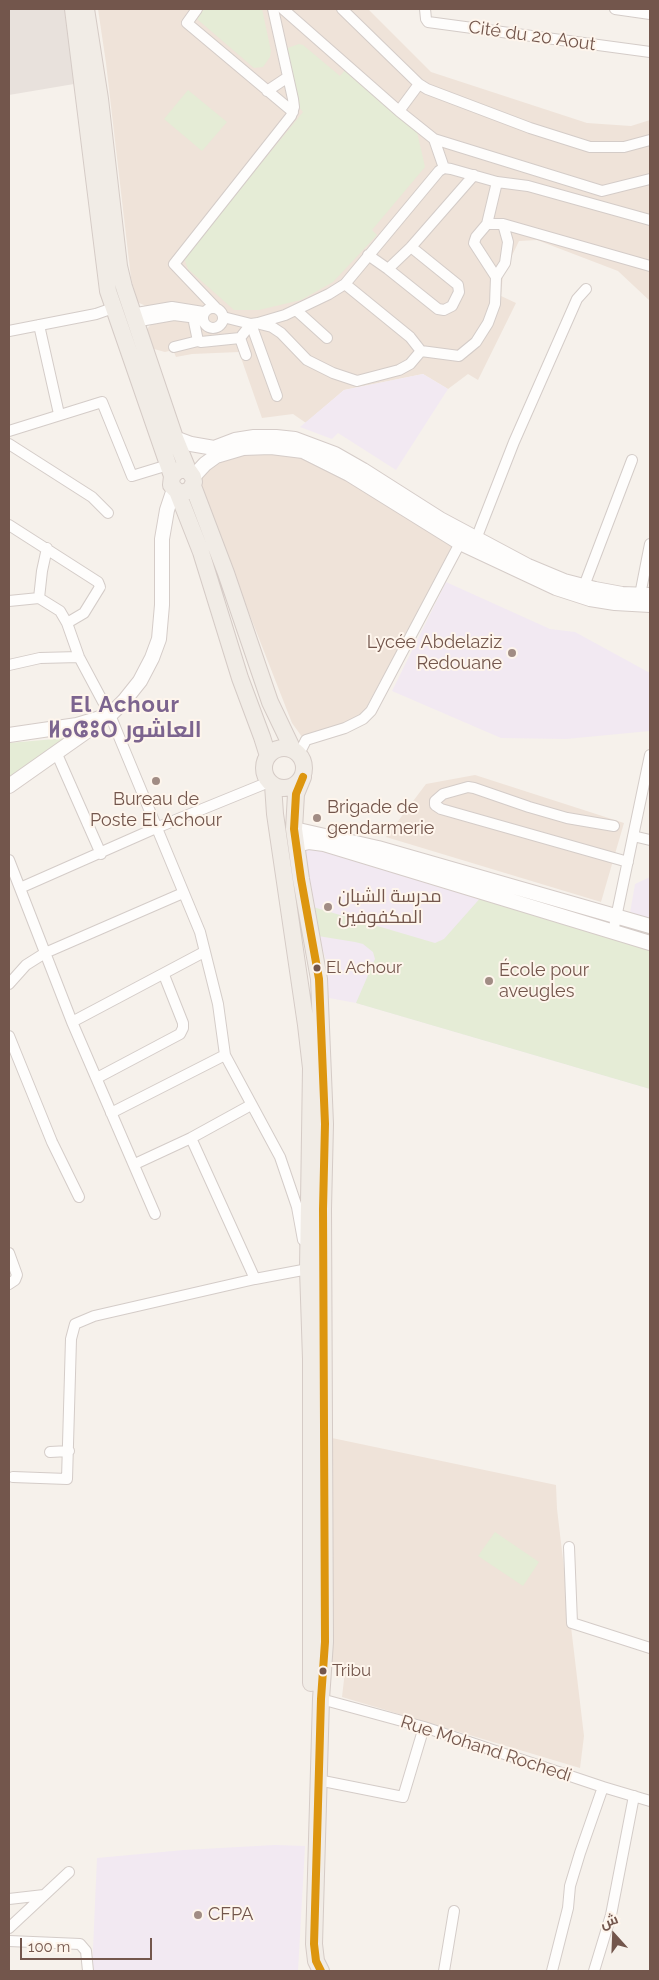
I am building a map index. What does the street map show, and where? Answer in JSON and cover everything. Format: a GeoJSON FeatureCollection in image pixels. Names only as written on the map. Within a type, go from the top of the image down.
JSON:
{"type":"FeatureCollection","features":[{"type":"Feature","properties":{"kind":"main road"},"geometry":{"type":"LineString","coordinates":[[73,9],[104,262],[113,308],[173,480],[201,552],[240,678],[268,756],[265,772],[271,783],[306,1025],[311,1068],[308,1269],[311,1359],[312,1631],[307,1965]]}},
{"type":"Feature","properties":{"kind":"main road"},"geometry":{"type":"LineString","coordinates":[[86,9],[100,99],[119,266],[133,318],[175,438],[226,573],[270,702],[296,752],[304,761],[305,769],[296,794],[294,828],[319,979],[325,1124],[323,1229],[325,1642],[318,1780],[314,1944],[316,1961],[321,1971]]}},
{"type":"Feature","properties":{"kind":"main road"},"geometry":{"type":"LineString","coordinates":[[175,438],[197,446],[214,448],[235,440],[276,437],[295,439],[316,446],[335,454],[363,470],[440,519],[528,566],[564,580],[622,594],[646,602]]}},
{"type":"Feature","properties":{"kind":"main road"},"geometry":{"type":"LineString","coordinates":[[191,478],[216,456],[229,451],[243,448],[290,448],[302,451],[349,474],[460,543],[556,588],[590,599],[646,602]]}},
{"type":"Feature","properties":{"kind":"main road"},"geometry":{"type":"LineString","coordinates":[[9,786],[110,715],[124,702],[140,681],[159,639],[162,604],[162,539],[173,480],[178,470],[191,478]]}},
{"type":"Feature","properties":{"kind":"main road"},"geometry":{"type":"LineString","coordinates":[[9,735],[77,725],[110,715]]}},
{"type":"Feature","properties":{"kind":"main road"},"geometry":{"type":"LineString","coordinates":[[268,756],[280,749],[296,752]]}},
{"type":"Feature","properties":{"kind":"main road"},"geometry":{"type":"LineString","coordinates":[[271,783],[290,788],[296,785],[303,777]]}},
{"type":"Feature","properties":{"kind":"main road"},"geometry":{"type":"LineString","coordinates":[[294,828],[378,848],[650,926]]}},
{"type":"Feature","properties":{"kind":"main road"},"geometry":{"type":"LineString","coordinates":[[296,845],[309,842],[324,844],[650,944]]}},
{"type":"Feature","properties":{"kind":"street"},"geometry":{"type":"LineString","coordinates":[[197,9],[187,23],[293,112]]}},
{"type":"Feature","properties":{"kind":"street"},"geometry":{"type":"LineString","coordinates":[[199,316],[204,325],[210,328],[217,328],[222,323],[224,317],[221,311],[174,264],[286,124],[293,112],[293,100],[273,9]]}},
{"type":"Feature","properties":{"kind":"street"},"geometry":{"type":"LineString","coordinates":[[283,9],[399,111],[434,139],[602,191],[650,179]]}},
{"type":"Feature","properties":{"kind":"street"},"geometry":{"type":"LineString","coordinates":[[342,9],[419,84],[428,89],[530,128],[590,147],[624,147],[650,140]]}},
{"type":"Feature","properties":{"kind":"street","name":"Cité du 20 Aout"},"geometry":{"type":"LineString","coordinates":[[425,9],[428,22],[650,52]]}},
{"type":"Feature","properties":{"kind":"street"},"geometry":{"type":"LineString","coordinates":[[616,9],[650,14]]}},
{"type":"Feature","properties":{"kind":"street"},"geometry":{"type":"LineString","coordinates":[[267,91],[288,77]]}},
{"type":"Feature","properties":{"kind":"street"},"geometry":{"type":"LineString","coordinates":[[399,111],[419,84]]}},
{"type":"Feature","properties":{"kind":"street"},"geometry":{"type":"LineString","coordinates":[[434,139],[444,168]]}},
{"type":"Feature","properties":{"kind":"street"},"geometry":{"type":"LineString","coordinates":[[174,347],[198,341],[240,338],[254,324],[296,310],[345,284],[439,171],[444,168],[451,168],[498,182],[528,186],[650,220]]}},
{"type":"Feature","properties":{"kind":"street"},"geometry":{"type":"LineString","coordinates":[[388,269],[411,247],[474,175]]}},
{"type":"Feature","properties":{"kind":"street"},"geometry":{"type":"LineString","coordinates":[[496,277],[474,244],[476,236],[488,224],[498,182]]}},
{"type":"Feature","properties":{"kind":"street"},"geometry":{"type":"LineString","coordinates":[[488,224],[503,224],[650,266]]}},
{"type":"Feature","properties":{"kind":"street"},"geometry":{"type":"LineString","coordinates":[[345,284],[410,336],[421,351],[459,356],[476,342],[488,323],[495,304],[496,277],[505,262],[508,242],[503,224]]}},
{"type":"Feature","properties":{"kind":"street"},"geometry":{"type":"LineString","coordinates":[[368,256],[388,269],[438,309],[444,310],[452,306],[459,292],[458,285],[411,247]]}},
{"type":"Feature","properties":{"kind":"street"},"geometry":{"type":"LineString","coordinates":[[476,539],[514,442],[577,300],[586,289]]}},
{"type":"Feature","properties":{"kind":"street"},"geometry":{"type":"LineString","coordinates":[[133,318],[199,316],[208,308],[215,307]]}},
{"type":"Feature","properties":{"kind":"street"},"geometry":{"type":"LineString","coordinates":[[9,331],[96,314],[113,308]]}},
{"type":"Feature","properties":{"kind":"street"},"geometry":{"type":"LineString","coordinates":[[296,310],[327,338]]}},
{"type":"Feature","properties":{"kind":"street"},"geometry":{"type":"LineString","coordinates":[[198,341],[199,316]]}},
{"type":"Feature","properties":{"kind":"street"},"geometry":{"type":"LineString","coordinates":[[224,317],[272,327],[280,332],[307,360],[333,373],[358,381],[399,370],[410,364],[421,351]]}},
{"type":"Feature","properties":{"kind":"street"},"geometry":{"type":"LineString","coordinates":[[254,324],[277,396]]}},
{"type":"Feature","properties":{"kind":"street"},"geometry":{"type":"LineString","coordinates":[[39,325],[59,414]]}},
{"type":"Feature","properties":{"kind":"street"},"geometry":{"type":"LineString","coordinates":[[240,338],[246,355]]}},
{"type":"Feature","properties":{"kind":"street"},"geometry":{"type":"LineString","coordinates":[[9,431],[102,402],[132,476],[173,480]]}},
{"type":"Feature","properties":{"kind":"street"},"geometry":{"type":"LineString","coordinates":[[9,444],[92,498],[108,513]]}},
{"type":"Feature","properties":{"kind":"street"},"geometry":{"type":"LineString","coordinates":[[584,586],[632,460]]}},
{"type":"Feature","properties":{"kind":"street"},"geometry":{"type":"LineString","coordinates":[[9,525],[47,548],[99,584],[100,587],[84,612],[67,623]]}},
{"type":"Feature","properties":{"kind":"street"},"geometry":{"type":"LineString","coordinates":[[296,752],[306,740],[345,728],[363,719],[371,711],[460,543]]}},
{"type":"Feature","properties":{"kind":"street"},"geometry":{"type":"LineString","coordinates":[[646,602],[650,544]]}},
{"type":"Feature","properties":{"kind":"street"},"geometry":{"type":"LineString","coordinates":[[39,598],[47,548]]}},
{"type":"Feature","properties":{"kind":"street"},"geometry":{"type":"LineString","coordinates":[[9,601],[39,598],[60,611],[67,623],[79,657],[110,715],[200,932],[218,1004],[225,1055],[280,1157],[296,1207],[308,1269],[255,1279],[94,1316],[75,1324],[71,1339],[70,1451],[67,1479],[13,1477]]}},
{"type":"Feature","properties":{"kind":"street"},"geometry":{"type":"LineString","coordinates":[[9,665],[40,658],[79,657]]}},
{"type":"Feature","properties":{"kind":"street"},"geometry":{"type":"LineString","coordinates":[[56,752],[100,854]]}},
{"type":"Feature","properties":{"kind":"street"},"geometry":{"type":"LineString","coordinates":[[613,932],[649,760]]}},
{"type":"Feature","properties":{"kind":"street"},"geometry":{"type":"LineString","coordinates":[[20,888],[156,828],[271,783]]}},
{"type":"Feature","properties":{"kind":"street"},"geometry":{"type":"LineString","coordinates":[[614,826],[568,818],[468,787],[443,794],[435,801],[435,805],[441,809],[628,862]]}},
{"type":"Feature","properties":{"kind":"street"},"geometry":{"type":"LineString","coordinates":[[633,836],[650,840]]}},
{"type":"Feature","properties":{"kind":"street"},"geometry":{"type":"LineString","coordinates":[[9,860],[72,1022],[155,1214]]}},
{"type":"Feature","properties":{"kind":"street"},"geometry":{"type":"LineString","coordinates":[[9,984],[26,965],[45,953],[183,893]]}},
{"type":"Feature","properties":{"kind":"street"},"geometry":{"type":"LineString","coordinates":[[72,1022],[164,975],[204,952]]}},
{"type":"Feature","properties":{"kind":"street"},"geometry":{"type":"LineString","coordinates":[[97,1078],[180,1034],[183,1023],[164,975]]}},
{"type":"Feature","properties":{"kind":"street"},"geometry":{"type":"LineString","coordinates":[[9,1036],[52,1142],[79,1197]]}},
{"type":"Feature","properties":{"kind":"street"},"geometry":{"type":"LineString","coordinates":[[111,1113],[225,1055]]}},
{"type":"Feature","properties":{"kind":"street"},"geometry":{"type":"LineString","coordinates":[[135,1164],[191,1138],[251,1105]]}},
{"type":"Feature","properties":{"kind":"street"},"geometry":{"type":"LineString","coordinates":[[191,1138],[255,1279]]}},
{"type":"Feature","properties":{"kind":"street"},"geometry":{"type":"LineString","coordinates":[[9,1253],[17,1275],[15,1280],[9,1284]]}},
{"type":"Feature","properties":{"kind":"street"},"geometry":{"type":"LineString","coordinates":[[50,1452],[70,1451]]}},
{"type":"Feature","properties":{"kind":"street"},"geometry":{"type":"LineString","coordinates":[[569,1547],[572,1623],[650,1648]]}},
{"type":"Feature","properties":{"kind":"street","name":"Rue Mohand Rochedi"},"geometry":{"type":"LineString","coordinates":[[321,1699],[424,1727],[603,1787],[650,1800]]}},
{"type":"Feature","properties":{"kind":"street"},"geometry":{"type":"LineString","coordinates":[[318,1780],[403,1797],[424,1727]]}},
{"type":"Feature","properties":{"kind":"street"},"geometry":{"type":"LineString","coordinates":[[552,1971],[568,1908],[573,1878],[603,1787]]}},
{"type":"Feature","properties":{"kind":"street"},"geometry":{"type":"LineString","coordinates":[[594,1971],[611,1915],[634,1796]]}},
{"type":"Feature","properties":{"kind":"street"},"geometry":{"type":"LineString","coordinates":[[9,1928],[69,1872]]}},
{"type":"Feature","properties":{"kind":"street"},"geometry":{"type":"LineString","coordinates":[[9,1900],[44,1895]]}},
{"type":"Feature","properties":{"kind":"street"},"geometry":{"type":"LineString","coordinates":[[444,1971],[454,1911]]}},
{"type":"Feature","properties":{"kind":"street"},"geometry":{"type":"LineString","coordinates":[[9,1942],[80,1944],[86,1951],[88,1971]]}},
{"type":"Feature","properties":{"kind":"shaded area"},"geometry":{"type":"Polygon","coordinates":[[[9,9],[66,9],[74,84],[9,95],[9,9]]]}},
{"type":"Feature","properties":{"kind":"shaded area"},"geometry":{"type":"Polygon","coordinates":[[[98,9],[368,9],[431,72],[587,123],[631,126],[650,120],[650,301],[618,271],[537,240],[519,241],[503,274],[501,296],[516,303],[478,380],[468,374],[448,389],[423,374],[344,390],[306,423],[293,414],[262,418],[239,352],[192,354],[176,357],[173,350],[165,352],[154,349],[147,329],[153,322],[146,306],[137,302],[131,278],[98,9]]]}},
{"type":"Feature","properties":{"kind":"shaded area"},"geometry":{"type":"Polygon","coordinates":[[[423,374],[448,389],[396,470],[338,433],[332,439],[300,427],[344,390],[423,374]]]}},
{"type":"Feature","properties":{"kind":"shaded area"},"geometry":{"type":"Polygon","coordinates":[[[292,447],[454,546],[361,717],[305,741],[292,723],[201,490],[200,480],[207,466],[231,455],[292,447]]]}},
{"type":"Feature","properties":{"kind":"shaded area","name":"Lycée Abdelaziz Redouane"},"geometry":{"type":"Polygon","coordinates":[[[446,582],[550,629],[575,632],[650,673],[650,731],[566,739],[501,738],[392,691],[446,582]]]}},
{"type":"Feature","properties":{"kind":"shaded area"},"geometry":{"type":"Polygon","coordinates":[[[475,775],[624,823],[601,902],[386,837],[426,784],[475,775]]]}},
{"type":"Feature","properties":{"kind":"shaded area","name":"École pour aveugles"},"geometry":{"type":"Polygon","coordinates":[[[310,847],[650,945],[650,1089],[356,1003],[329,998],[327,963],[318,936],[305,851],[310,847]]]}},
{"type":"Feature","properties":{"kind":"shaded area"},"geometry":{"type":"Polygon","coordinates":[[[650,877],[650,918],[630,913],[635,884],[650,877]]]}},
{"type":"Feature","properties":{"kind":"shaded area"},"geometry":{"type":"Polygon","coordinates":[[[332,1438],[556,1485],[557,1509],[584,1736],[580,1768],[342,1697],[345,1671],[330,1665],[332,1438]]]}},
{"type":"Feature","properties":{"kind":"shaded area","name":"CFPA"},"geometry":{"type":"Polygon","coordinates":[[[275,1845],[305,1846],[298,1971],[92,1971],[97,1858],[184,1850],[275,1845]]]}},
{"type":"Feature","properties":{"kind":"green space"},"geometry":{"type":"Polygon","coordinates":[[[204,9],[262,9],[271,51],[270,57],[263,67],[254,68],[197,19],[204,9]]]}},
{"type":"Feature","properties":{"kind":"green space"},"geometry":{"type":"Polygon","coordinates":[[[299,44],[303,45],[340,76],[345,70],[417,132],[425,167],[372,230],[377,235],[333,282],[301,300],[259,310],[234,310],[188,269],[184,258],[303,112],[298,106],[285,49],[299,44]]]}},
{"type":"Feature","properties":{"kind":"green space"},"geometry":{"type":"Polygon","coordinates":[[[188,90],[227,122],[202,151],[164,119],[188,90]]]}},
{"type":"Feature","properties":{"kind":"green space"},"geometry":{"type":"Polygon","coordinates":[[[66,738],[9,778],[9,743],[66,738]]]}},
{"type":"Feature","properties":{"kind":"green space","name":"École pour aveugles"},"geometry":{"type":"Polygon","coordinates":[[[483,895],[650,945],[650,1089],[356,1003],[375,959],[373,952],[363,944],[318,936],[313,907],[435,943],[444,939],[483,895]]]}},
{"type":"Feature","properties":{"kind":"green space"},"geometry":{"type":"Polygon","coordinates":[[[495,1532],[539,1562],[523,1586],[478,1556],[495,1532]]]}},
{"type":"Feature","properties":{"kind":"transit line"},"geometry":{"type":"LineString","coordinates":[[303,777],[296,794],[294,829],[319,979],[325,1124],[323,1209],[325,1642],[321,1699],[314,1944],[316,1961],[321,1971]]}},
{"type":"Feature","properties":{"kind":"place","name":"Lycée Abdelaziz Redouane"},"geometry":{"type":"Point","coordinates":[512,653]}},
{"type":"Feature","properties":{"kind":"place","name":"Bureau de Poste El Achour"},"geometry":{"type":"Point","coordinates":[156,781]}},
{"type":"Feature","properties":{"kind":"place","name":"Brigade de gendarmerie"},"geometry":{"type":"Point","coordinates":[317,818]}},
{"type":"Feature","properties":{"kind":"place","name":"مدرسة الشبان المكفوفين"},"geometry":{"type":"Point","coordinates":[328,907]}},
{"type":"Feature","properties":{"kind":"place","name":"El Achour"},"geometry":{"type":"Point","coordinates":[317,968]}},
{"type":"Feature","properties":{"kind":"place","name":"École pour aveugles"},"geometry":{"type":"Point","coordinates":[489,981]}},
{"type":"Feature","properties":{"kind":"place","name":"Tribu"},"geometry":{"type":"Point","coordinates":[323,1671]}},
{"type":"Feature","properties":{"kind":"place","name":"CFPA"},"geometry":{"type":"Point","coordinates":[198,1915]}},
{"type":"Feature","properties":{"kind":"district","name":"El Achour ⵍⴰⵛⵓⵔ العاشور"},"geometry":{"type":"Point","coordinates":[125,718]}}]}
